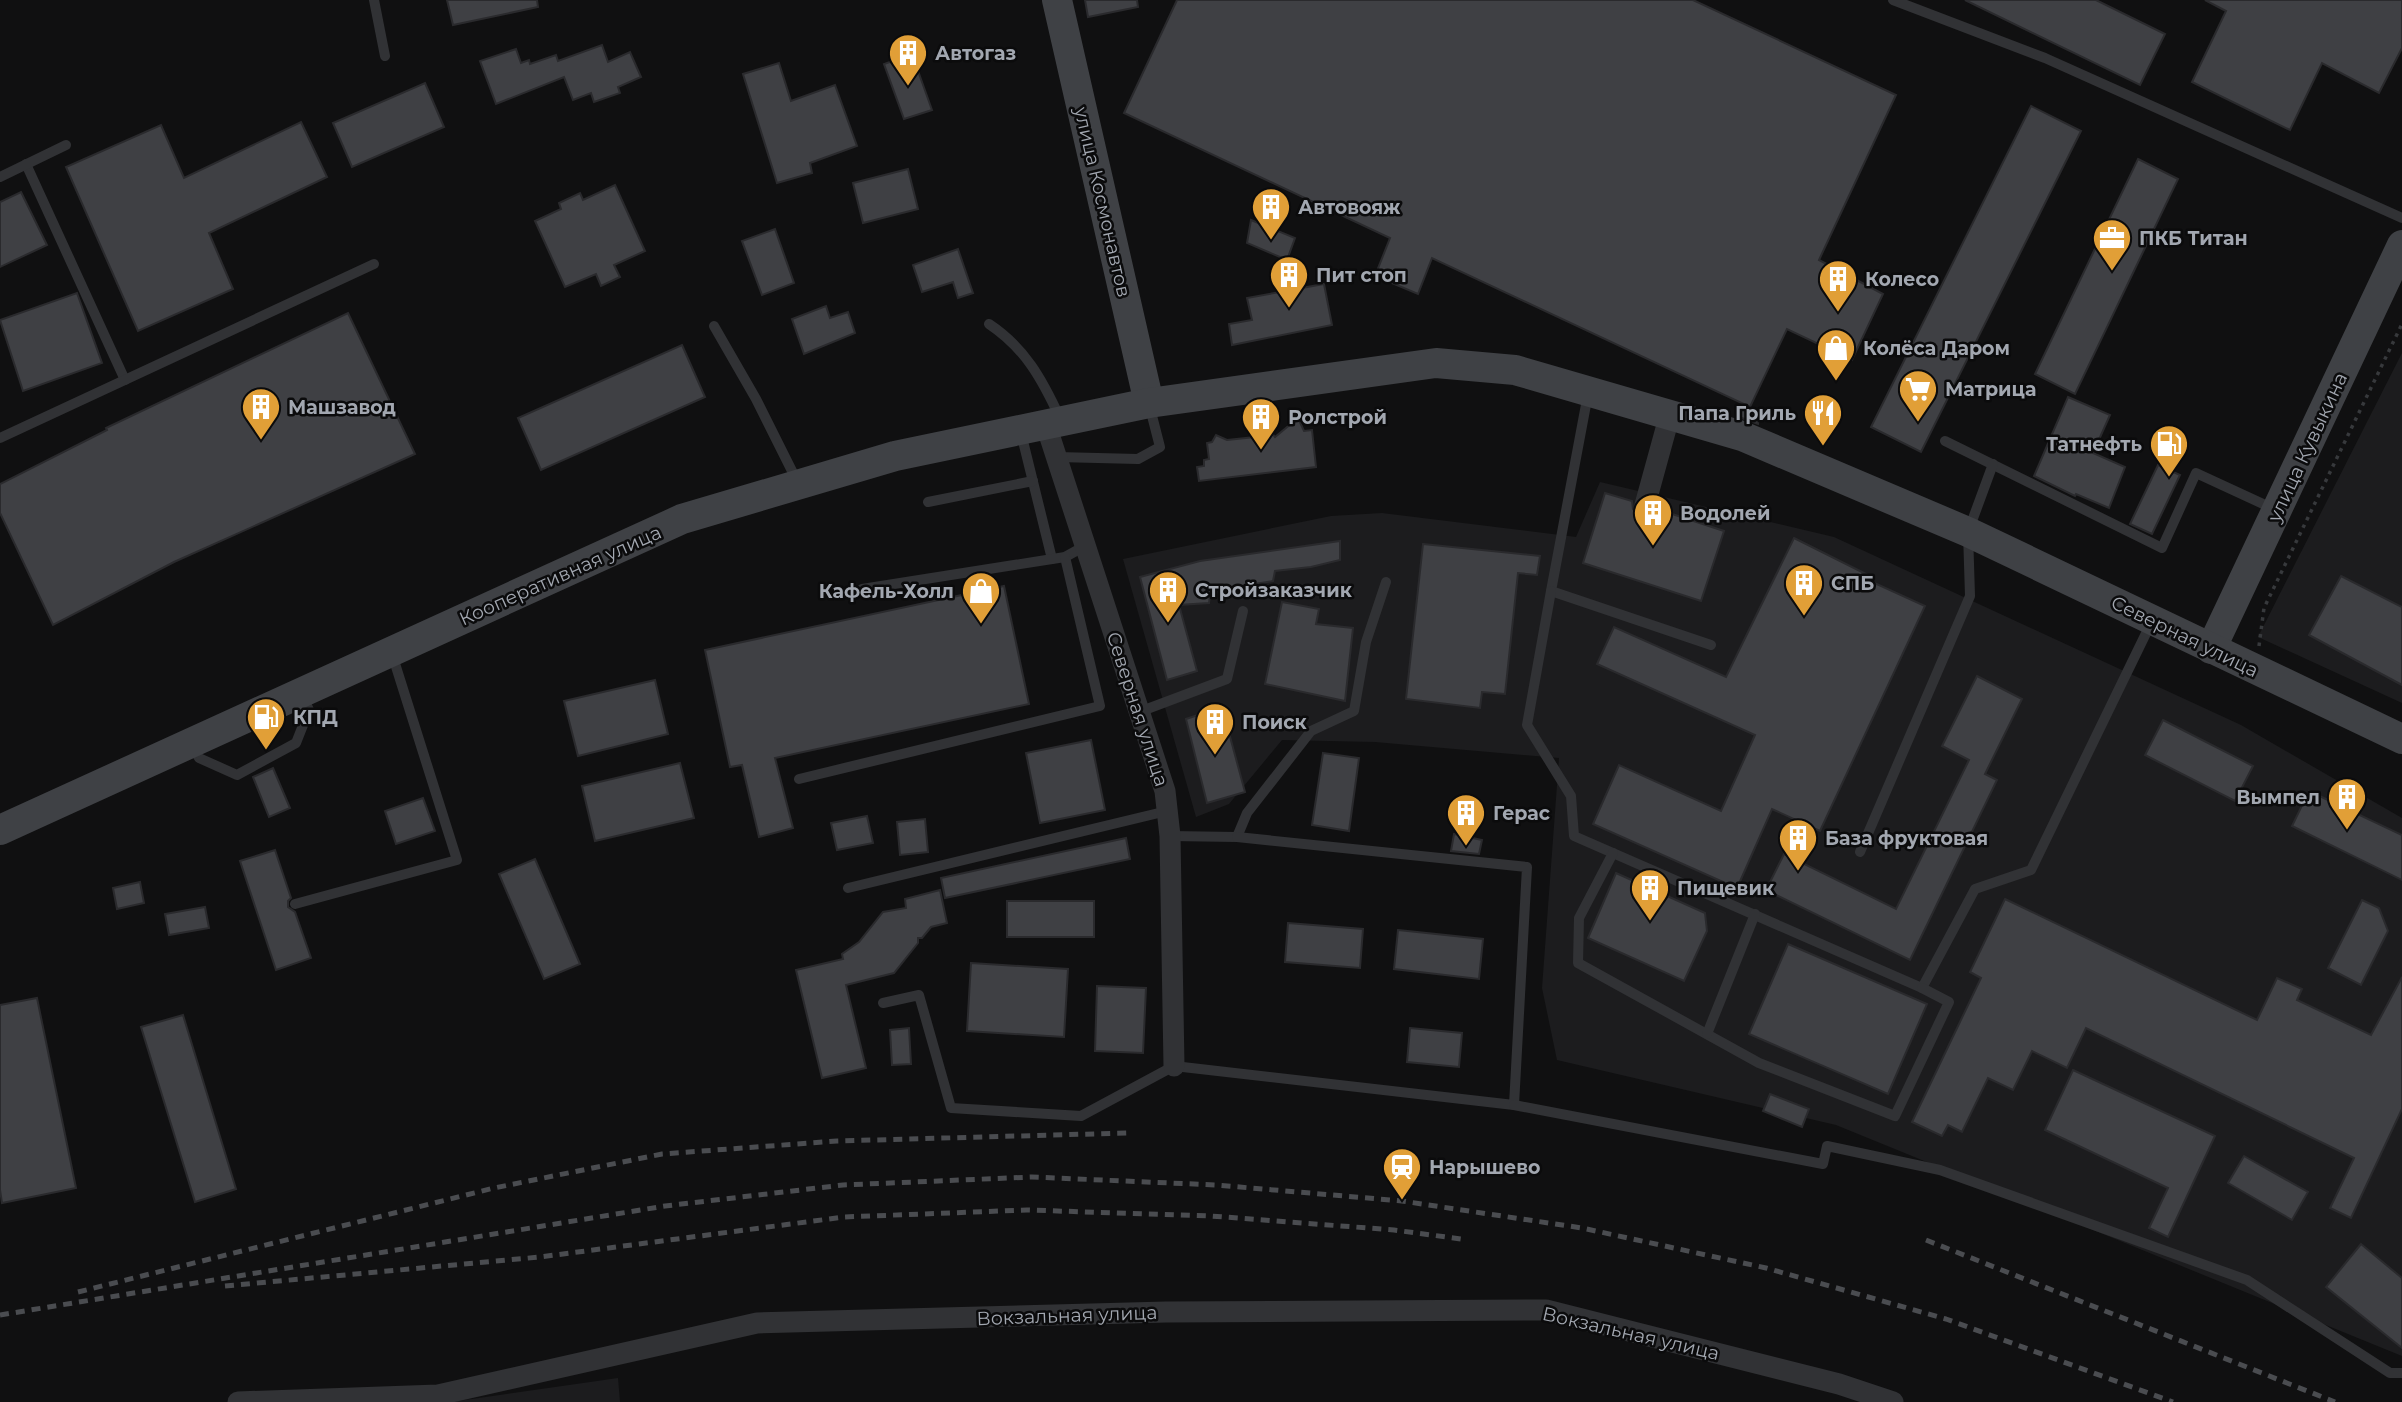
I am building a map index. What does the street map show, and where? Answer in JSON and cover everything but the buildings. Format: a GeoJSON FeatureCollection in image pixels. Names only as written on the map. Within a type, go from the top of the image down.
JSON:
{"type":"FeatureCollection","features":[{"type":"Feature","properties":{"kind":"main road","name":"улица Космонавтов"},"geometry":{"type":"LineString","coordinates":[[1056,0],[1149,403]]}},
{"type":"Feature","properties":{"kind":"main road","name":"улица Кувыкина"},"geometry":{"type":"LineString","coordinates":[[2211,649],[2402,245]]}},
{"type":"Feature","properties":{"kind":"main road","name":"Северная улица"},"geometry":{"type":"LineString","coordinates":[[1149,403],[1436,363],[1515,370],[1742,436],[1968,532],[2402,739]]}},
{"type":"Feature","properties":{"kind":"main road","name":"Кооперативная улица"},"geometry":{"type":"LineString","coordinates":[[0,830],[682,519],[895,456],[1149,403]]}},
{"type":"Feature","properties":{"kind":"street"},"geometry":{"type":"LineString","coordinates":[[1645,505],[1670,414]]}},
{"type":"Feature","properties":{"kind":"street","name":"Северная улица"},"geometry":{"type":"LineString","coordinates":[[1043,425],[1056,457],[1165,791],[1170,836],[1174,1066]]}},
{"type":"Feature","properties":{"kind":"street","name":"Вокзальная улица"},"geometry":{"type":"LineString","coordinates":[[238,1402],[438,1395],[757,1324],[1166,1312],[1546,1310],[1839,1384],[1892,1402]]}},
{"type":"Feature","properties":{"kind":"lane"},"geometry":{"type":"LineString","coordinates":[[374,0],[385,56]]}},
{"type":"Feature","properties":{"kind":"lane"},"geometry":{"type":"LineString","coordinates":[[1893,0],[2045,58],[2402,218]]}},
{"type":"Feature","properties":{"kind":"lane"},"geometry":{"type":"LineString","coordinates":[[0,177],[66,145]]}},
{"type":"Feature","properties":{"kind":"lane"},"geometry":{"type":"LineString","coordinates":[[26,164],[125,380]]}},
{"type":"Feature","properties":{"kind":"lane"},"geometry":{"type":"LineString","coordinates":[[0,438],[374,264]]}},
{"type":"Feature","properties":{"kind":"lane"},"geometry":{"type":"LineString","coordinates":[[989,324],[1007,337],[1043,381],[1043,425],[1033,481],[1052,559]]}},
{"type":"Feature","properties":{"kind":"lane"},"geometry":{"type":"LineString","coordinates":[[714,326],[756,399],[798,485]]}},
{"type":"Feature","properties":{"kind":"lane"},"geometry":{"type":"LineString","coordinates":[[1588,390],[1527,725],[1572,796],[1574,836],[1821,943],[1949,1002],[1895,1116],[1759,1063],[1578,963],[1579,918],[1613,853]]}},
{"type":"Feature","properties":{"kind":"lane"},"geometry":{"type":"LineString","coordinates":[[1056,457],[1139,459],[1160,447],[1149,403]]}},
{"type":"Feature","properties":{"kind":"lane"},"geometry":{"type":"LineString","coordinates":[[1945,441],[2162,548],[2196,473],[2277,510]]}},
{"type":"Feature","properties":{"kind":"lane"},"geometry":{"type":"LineString","coordinates":[[1860,852],[1970,596],[1968,532],[1993,464]]}},
{"type":"Feature","properties":{"kind":"lane"},"geometry":{"type":"LineString","coordinates":[[928,502],[1033,481]]}},
{"type":"Feature","properties":{"kind":"lane"},"geometry":{"type":"LineString","coordinates":[[862,589],[1065,557],[1085,546]]}},
{"type":"Feature","properties":{"kind":"lane"},"geometry":{"type":"LineString","coordinates":[[799,779],[1100,706],[1065,557]]}},
{"type":"Feature","properties":{"kind":"lane"},"geometry":{"type":"LineString","coordinates":[[1237,837],[1247,813],[1311,731],[1354,711],[1366,642],[1386,582]]}},
{"type":"Feature","properties":{"kind":"lane"},"geometry":{"type":"LineString","coordinates":[[1551,591],[1711,645]]}},
{"type":"Feature","properties":{"kind":"lane"},"geometry":{"type":"LineString","coordinates":[[1139,712],[1227,679],[1243,611]]}},
{"type":"Feature","properties":{"kind":"lane"},"geometry":{"type":"LineString","coordinates":[[1922,988],[1975,889],[2031,870],[2152,621]]}},
{"type":"Feature","properties":{"kind":"lane"},"geometry":{"type":"LineString","coordinates":[[295,904],[457,860],[392,652]]}},
{"type":"Feature","properties":{"kind":"lane"},"geometry":{"type":"LineString","coordinates":[[191,743],[199,758],[237,775],[296,743],[309,710],[301,693]]}},
{"type":"Feature","properties":{"kind":"lane"},"geometry":{"type":"LineString","coordinates":[[848,888],[1167,811]]}},
{"type":"Feature","properties":{"kind":"lane"},"geometry":{"type":"LineString","coordinates":[[1170,836],[1237,837],[1527,867],[1514,1105]]}},
{"type":"Feature","properties":{"kind":"lane"},"geometry":{"type":"LineString","coordinates":[[1707,1034],[1755,914]]}},
{"type":"Feature","properties":{"kind":"lane"},"geometry":{"type":"LineString","coordinates":[[883,1003],[919,995],[951,1108],[1081,1116],[1174,1066],[1514,1105],[1824,1164],[1827,1146],[1940,1170],[2246,1280],[2390,1373],[2402,1373]]}},
{"type":"Feature","properties":{"kind":"path"},"geometry":{"type":"LineString","coordinates":[[2259,650],[2264,608],[2402,324]]}},
{"type":"Feature","properties":{"kind":"shaded area"},"geometry":{"type":"Polygon","coordinates":[[[2402,353],[2402,703],[2258,637],[2402,353]]]}},
{"type":"Feature","properties":{"kind":"shaded area"},"geometry":{"type":"Polygon","coordinates":[[[1600,482],[1834,537],[2241,725],[2402,818],[2402,1356],[1836,1125],[1557,1060],[1542,988],[1559,758],[1375,742],[1282,740],[1229,804],[1196,817],[1123,559],[1331,516],[1382,513],[1576,537],[1600,482]]]}},
{"type":"Feature","properties":{"kind":"shaded area"},"geometry":{"type":"Polygon","coordinates":[[[618,1378],[620,1402],[451,1402],[618,1378]]]}},
{"type":"Feature","properties":{"kind":"railway"},"geometry":{"type":"LineString","coordinates":[[78,1292],[494,1188],[662,1154],[837,1141],[1127,1133]]}},
{"type":"Feature","properties":{"kind":"railway"},"geometry":{"type":"LineString","coordinates":[[0,1315],[665,1206],[843,1185],[1032,1177],[1216,1185],[1402,1201],[1582,1228],[1766,1268],[1946,1319],[2173,1402]]}},
{"type":"Feature","properties":{"kind":"railway"},"geometry":{"type":"LineString","coordinates":[[225,1286],[540,1257],[844,1217],[1027,1210],[1211,1216],[1394,1230],[1461,1239]]}},
{"type":"Feature","properties":{"kind":"railway"},"geometry":{"type":"LineString","coordinates":[[1926,1240],[2335,1402]]}},
{"type":"Feature","properties":{"kind":"place","name":"Автогаз"},"geometry":{"type":"Point","coordinates":[908,87]}},
{"type":"Feature","properties":{"kind":"place","name":"Автовояж"},"geometry":{"type":"Point","coordinates":[1271,241]}},
{"type":"Feature","properties":{"kind":"place","name":"ПКБ Титан"},"geometry":{"type":"Point","coordinates":[2112,272]}},
{"type":"Feature","properties":{"kind":"place","name":"Пит стоп"},"geometry":{"type":"Point","coordinates":[1289,309]}},
{"type":"Feature","properties":{"kind":"place","name":"Колесо"},"geometry":{"type":"Point","coordinates":[1838,313]}},
{"type":"Feature","properties":{"kind":"place","name":"Колёса Даром"},"geometry":{"type":"Point","coordinates":[1836,382]}},
{"type":"Feature","properties":{"kind":"place","name":"Матрица"},"geometry":{"type":"Point","coordinates":[1918,423]}},
{"type":"Feature","properties":{"kind":"place","name":"Машзавод"},"geometry":{"type":"Point","coordinates":[261,441]}},
{"type":"Feature","properties":{"kind":"place","name":"Папа Гриль"},"geometry":{"type":"Point","coordinates":[1823,447]}},
{"type":"Feature","properties":{"kind":"place","name":"Ролстрой"},"geometry":{"type":"Point","coordinates":[1261,451]}},
{"type":"Feature","properties":{"kind":"place","name":"Татнефть"},"geometry":{"type":"Point","coordinates":[2169,478]}},
{"type":"Feature","properties":{"kind":"place","name":"Водолей"},"geometry":{"type":"Point","coordinates":[1653,547]}},
{"type":"Feature","properties":{"kind":"place","name":"СПБ"},"geometry":{"type":"Point","coordinates":[1804,617]}},
{"type":"Feature","properties":{"kind":"place","name":"Стройзаказчик"},"geometry":{"type":"Point","coordinates":[1168,624]}},
{"type":"Feature","properties":{"kind":"place","name":"Кафель-Холл"},"geometry":{"type":"Point","coordinates":[981,625]}},
{"type":"Feature","properties":{"kind":"place","name":"КПД"},"geometry":{"type":"Point","coordinates":[266,751]}},
{"type":"Feature","properties":{"kind":"place","name":"Поиск"},"geometry":{"type":"Point","coordinates":[1215,756]}},
{"type":"Feature","properties":{"kind":"place","name":"Вымпел"},"geometry":{"type":"Point","coordinates":[2347,831]}},
{"type":"Feature","properties":{"kind":"place","name":"Герас"},"geometry":{"type":"Point","coordinates":[1466,847]}},
{"type":"Feature","properties":{"kind":"place","name":"База фруктовая"},"geometry":{"type":"Point","coordinates":[1798,872]}},
{"type":"Feature","properties":{"kind":"place","name":"Пищевик"},"geometry":{"type":"Point","coordinates":[1650,922]}},
{"type":"Feature","properties":{"kind":"place","name":"Нарышево"},"geometry":{"type":"Point","coordinates":[1402,1201]}}]}
